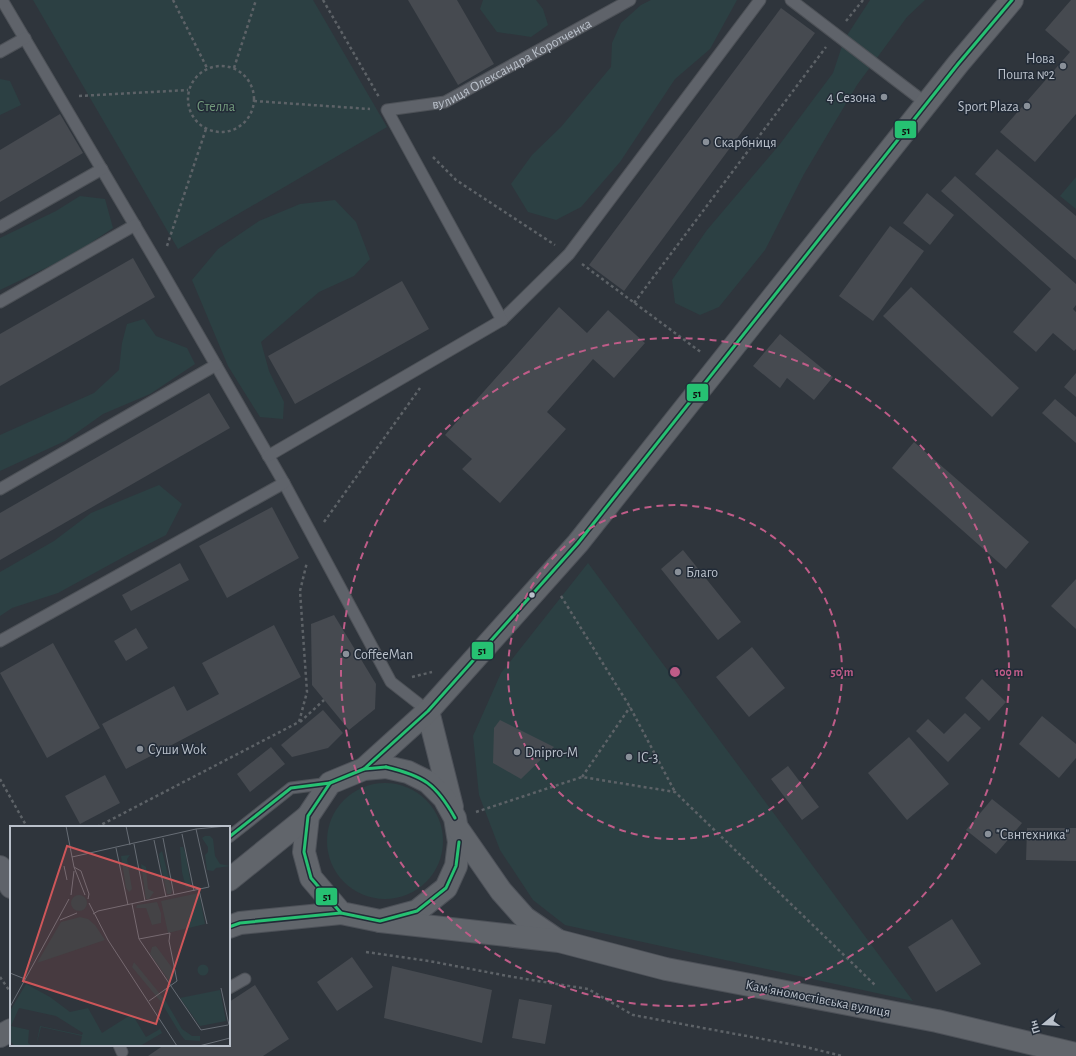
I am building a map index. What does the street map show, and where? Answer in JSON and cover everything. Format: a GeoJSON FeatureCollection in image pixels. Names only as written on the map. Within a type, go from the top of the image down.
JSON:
{"type":"FeatureCollection","features":[{"type":"Feature","properties":{"kind":"main road"},"geometry":{"type":"LineString","coordinates":[[364,769],[428,711],[578,543],[927,104],[1012,0]]}},
{"type":"Feature","properties":{"kind":"main road"},"geometry":{"type":"LineString","coordinates":[[380,921],[417,911],[446,888],[456,866],[459,842],[456,824],[428,711]]}},
{"type":"Feature","properties":{"kind":"main road"},"geometry":{"type":"LineString","coordinates":[[230,879],[308,816],[330,783],[364,769],[386,767],[408,772],[428,782],[444,798],[456,824]]}},
{"type":"Feature","properties":{"kind":"main road"},"geometry":{"type":"LineString","coordinates":[[308,816],[304,852],[311,878],[341,913]]}},
{"type":"Feature","properties":{"kind":"main road","name":"Камʼяномостівська вулиця"},"geometry":{"type":"LineString","coordinates":[[456,824],[501,891],[525,918],[559,941]]}},
{"type":"Feature","properties":{"kind":"main road","name":"Камʼяномостівська вулиця"},"geometry":{"type":"LineString","coordinates":[[230,927],[240,923],[341,913],[380,921],[559,941],[666,969],[936,1021],[1065,1054]]}},
{"type":"Feature","properties":{"kind":"main road"},"geometry":{"type":"LineString","coordinates":[[0,1036],[10,1031]]}},
{"type":"Feature","properties":{"kind":"street"},"geometry":{"type":"LineString","coordinates":[[0,867],[10,885]]}},
{"type":"Feature","properties":{"kind":"lane","name":"вулиця Олександра Коротченка"},"geometry":{"type":"LineString","coordinates":[[387,110],[445,102],[630,0]]}},
{"type":"Feature","properties":{"kind":"lane"},"geometry":{"type":"LineString","coordinates":[[268,456],[502,320],[569,254],[760,0]]}},
{"type":"Feature","properties":{"kind":"lane"},"geometry":{"type":"LineString","coordinates":[[791,0],[927,104]]}},
{"type":"Feature","properties":{"kind":"lane"},"geometry":{"type":"LineString","coordinates":[[5,1],[25,38],[284,483],[391,682],[428,711]]}},
{"type":"Feature","properties":{"kind":"lane"},"geometry":{"type":"LineString","coordinates":[[0,52],[25,38]]}},
{"type":"Feature","properties":{"kind":"lane"},"geometry":{"type":"LineString","coordinates":[[387,110],[502,320]]}},
{"type":"Feature","properties":{"kind":"lane"},"geometry":{"type":"LineString","coordinates":[[0,227],[102,169]]}},
{"type":"Feature","properties":{"kind":"lane"},"geometry":{"type":"LineString","coordinates":[[0,302],[135,225]]}},
{"type":"Feature","properties":{"kind":"lane"},"geometry":{"type":"LineString","coordinates":[[0,488],[216,365]]}},
{"type":"Feature","properties":{"kind":"lane"},"geometry":{"type":"LineString","coordinates":[[0,641],[284,483]]}},
{"type":"Feature","properties":{"kind":"lane"},"geometry":{"type":"LineString","coordinates":[[230,836],[291,788],[330,783]]}},
{"type":"Feature","properties":{"kind":"lane"},"geometry":{"type":"LineString","coordinates":[[230,987],[246,979]]}},
{"type":"Feature","properties":{"kind":"path"},"geometry":{"type":"LineString","coordinates":[[173,0],[207,68]]}},
{"type":"Feature","properties":{"kind":"path"},"geometry":{"type":"LineString","coordinates":[[234,68],[256,0]]}},
{"type":"Feature","properties":{"kind":"path"},"geometry":{"type":"LineString","coordinates":[[323,0],[387,110]]}},
{"type":"Feature","properties":{"kind":"path"},"geometry":{"type":"LineString","coordinates":[[634,303],[862,0]]}},
{"type":"Feature","properties":{"kind":"path"},"geometry":{"type":"LineString","coordinates":[[218,66],[234,68],[244,75],[253,89],[254,101],[250,115],[243,124],[228,132],[217,132],[206,129],[198,123],[191,114],[187,103],[188,90],[193,80],[207,68],[218,66]]}},
{"type":"Feature","properties":{"kind":"path"},"geometry":{"type":"LineString","coordinates":[[60,97],[188,90]]}},
{"type":"Feature","properties":{"kind":"path"},"geometry":{"type":"LineString","coordinates":[[254,101],[387,110]]}},
{"type":"Feature","properties":{"kind":"path"},"geometry":{"type":"LineString","coordinates":[[160,268],[206,129]]}},
{"type":"Feature","properties":{"kind":"path"},"geometry":{"type":"LineString","coordinates":[[429,153],[456,180],[569,254],[720,366]]}},
{"type":"Feature","properties":{"kind":"path"},"geometry":{"type":"LineString","coordinates":[[299,722],[307,692],[300,591],[313,537],[421,386]]}},
{"type":"Feature","properties":{"kind":"path"},"geometry":{"type":"LineString","coordinates":[[549,577],[630,707],[675,792],[880,989]]}},
{"type":"Feature","properties":{"kind":"path"},"geometry":{"type":"LineString","coordinates":[[391,682],[435,671]]}},
{"type":"Feature","properties":{"kind":"path"},"geometry":{"type":"LineString","coordinates":[[99,826],[299,722],[324,700]]}},
{"type":"Feature","properties":{"kind":"path"},"geometry":{"type":"LineString","coordinates":[[582,777],[630,707]]}},
{"type":"Feature","properties":{"kind":"path"},"geometry":{"type":"LineString","coordinates":[[456,824],[582,777],[675,792]]}},
{"type":"Feature","properties":{"kind":"path"},"geometry":{"type":"LineString","coordinates":[[0,779],[26,826]]}},
{"type":"Feature","properties":{"kind":"path"},"geometry":{"type":"LineString","coordinates":[[366,952],[429,961],[588,989],[633,1014],[784,1043],[842,1056]]}},
{"type":"Feature","properties":{"kind":"path"},"geometry":{"type":"LineString","coordinates":[[0,977],[10,992]]}},
{"type":"Feature","properties":{"kind":"green space","name":"Стелла"},"geometry":{"type":"Polygon","coordinates":[[[33,0],[313,0],[387,127],[178,249],[33,0]]]}},
{"type":"Feature","properties":{"kind":"green space"},"geometry":{"type":"Polygon","coordinates":[[[483,0],[536,0],[543,9],[548,25],[531,37],[497,32],[480,9],[483,0]]]}},
{"type":"Feature","properties":{"kind":"green space"},"geometry":{"type":"Polygon","coordinates":[[[651,0],[737,0],[710,49],[675,79],[620,162],[581,207],[556,220],[528,212],[511,184],[532,155],[561,127],[611,67],[612,43],[621,23],[641,5],[651,0]]]}},
{"type":"Feature","properties":{"kind":"green space"},"geometry":{"type":"Polygon","coordinates":[[[870,0],[925,0],[907,17],[857,85],[804,174],[765,250],[719,307],[700,315],[675,303],[672,280],[707,230],[780,144],[833,73],[844,40],[870,0]]]}},
{"type":"Feature","properties":{"kind":"green space"},"geometry":{"type":"Polygon","coordinates":[[[0,79],[10,81],[21,105],[0,115],[0,79]]]}},
{"type":"Feature","properties":{"kind":"green space"},"geometry":{"type":"Polygon","coordinates":[[[1076,177],[1076,209],[1060,196],[1076,177]]]}},
{"type":"Feature","properties":{"kind":"green space"},"geometry":{"type":"Polygon","coordinates":[[[80,196],[105,199],[113,228],[71,256],[0,290],[0,238],[56,211],[80,196]]]}},
{"type":"Feature","properties":{"kind":"green space"},"geometry":{"type":"Polygon","coordinates":[[[335,200],[356,222],[370,259],[354,276],[319,292],[261,342],[269,371],[284,402],[283,419],[260,417],[228,366],[192,280],[218,249],[259,221],[300,204],[335,200]]]}},
{"type":"Feature","properties":{"kind":"green space"},"geometry":{"type":"Polygon","coordinates":[[[144,319],[156,336],[187,348],[195,364],[150,394],[103,414],[65,441],[0,471],[0,435],[94,393],[119,370],[122,343],[127,324],[144,319]]]}},
{"type":"Feature","properties":{"kind":"green space"},"geometry":{"type":"Polygon","coordinates":[[[159,485],[182,504],[166,535],[58,593],[12,608],[0,616],[0,572],[54,541],[91,513],[159,485]]]}},
{"type":"Feature","properties":{"kind":"green space"},"geometry":{"type":"Polygon","coordinates":[[[588,563],[913,1001],[565,925],[533,900],[500,850],[479,795],[473,736],[501,673],[588,563]]]}},
{"type":"Feature","properties":{"kind":"green space"},"geometry":{"type":"Polygon","coordinates":[[[385,783],[396,784],[407,788],[426,800],[438,819],[442,830],[442,852],[438,863],[426,882],[407,894],[396,898],[385,899],[374,898],[363,894],[344,882],[332,863],[328,852],[327,841],[328,830],[332,819],[344,800],[363,788],[374,784],[385,783]]]}},
{"type":"Feature","properties":{"kind":"building"},"geometry":{"type":"Polygon","coordinates":[[[408,0],[457,0],[494,64],[458,85],[408,0]]]}},
{"type":"Feature","properties":{"kind":"building"},"geometry":{"type":"Polygon","coordinates":[[[1071,0],[1076,0],[1076,114],[1035,162],[1000,132],[1070,52],[1045,30],[1071,0]]]}},
{"type":"Feature","properties":{"kind":"building"},"geometry":{"type":"Polygon","coordinates":[[[781,8],[815,33],[624,291],[589,265],[781,8]]]}},
{"type":"Feature","properties":{"kind":"building"},"geometry":{"type":"Polygon","coordinates":[[[60,114],[83,153],[0,202],[0,150],[60,114]]]}},
{"type":"Feature","properties":{"kind":"building"},"geometry":{"type":"Polygon","coordinates":[[[997,149],[1076,216],[1076,260],[975,174],[997,149]]]}},
{"type":"Feature","properties":{"kind":"building"},"geometry":{"type":"Polygon","coordinates":[[[955,176],[1076,284],[1076,305],[1073,309],[1076,312],[1076,349],[1074,351],[1053,333],[1036,352],[1013,332],[1051,289],[941,191],[955,176]]]}},
{"type":"Feature","properties":{"kind":"building"},"geometry":{"type":"Polygon","coordinates":[[[927,193],[954,215],[930,245],[903,223],[927,193]]]}},
{"type":"Feature","properties":{"kind":"building"},"geometry":{"type":"Polygon","coordinates":[[[890,226],[924,251],[873,321],[839,296],[890,226]]]}},
{"type":"Feature","properties":{"kind":"building"},"geometry":{"type":"Polygon","coordinates":[[[133,258],[155,297],[0,386],[0,334],[133,258]]]}},
{"type":"Feature","properties":{"kind":"building"},"geometry":{"type":"Polygon","coordinates":[[[402,281],[429,329],[295,404],[268,356],[402,281]]]}},
{"type":"Feature","properties":{"kind":"building"},"geometry":{"type":"Polygon","coordinates":[[[911,287],[1019,388],[992,417],[883,316],[911,287]]]}},
{"type":"Feature","properties":{"kind":"building"},"geometry":{"type":"Polygon","coordinates":[[[559,307],[587,333],[608,310],[645,343],[614,378],[593,359],[547,412],[566,429],[500,503],[462,469],[472,459],[445,435],[559,307]]]}},
{"type":"Feature","properties":{"kind":"building"},"geometry":{"type":"Polygon","coordinates":[[[780,334],[833,377],[814,400],[787,378],[780,388],[753,366],[780,334]]]}},
{"type":"Feature","properties":{"kind":"building"},"geometry":{"type":"Polygon","coordinates":[[[1076,373],[1076,397],[1064,387],[1076,373]]]}},
{"type":"Feature","properties":{"kind":"building"},"geometry":{"type":"Polygon","coordinates":[[[209,393],[230,428],[0,560],[0,513],[209,393]]]}},
{"type":"Feature","properties":{"kind":"building"},"geometry":{"type":"Polygon","coordinates":[[[1055,399],[1076,417],[1076,443],[1042,413],[1055,399]]]}},
{"type":"Feature","properties":{"kind":"building"},"geometry":{"type":"Polygon","coordinates":[[[914,442],[1029,542],[1006,569],[892,468],[914,442]]]}},
{"type":"Feature","properties":{"kind":"building"},"geometry":{"type":"Polygon","coordinates":[[[272,507],[299,558],[227,598],[199,546],[272,507]]]}},
{"type":"Feature","properties":{"kind":"building"},"geometry":{"type":"Polygon","coordinates":[[[683,550],[741,622],[718,640],[661,569],[683,550]]]}},
{"type":"Feature","properties":{"kind":"building"},"geometry":{"type":"Polygon","coordinates":[[[180,563],[189,580],[131,611],[122,595],[180,563]]]}},
{"type":"Feature","properties":{"kind":"building"},"geometry":{"type":"Polygon","coordinates":[[[1076,579],[1076,629],[1051,606],[1076,579]]]}},
{"type":"Feature","properties":{"kind":"building"},"geometry":{"type":"Polygon","coordinates":[[[334,615],[376,684],[375,709],[349,730],[312,685],[311,624],[334,615]]]}},
{"type":"Feature","properties":{"kind":"building"},"geometry":{"type":"Polygon","coordinates":[[[274,625],[301,677],[126,769],[102,724],[174,686],[187,711],[219,694],[202,663],[274,625]]]}},
{"type":"Feature","properties":{"kind":"building"},"geometry":{"type":"Polygon","coordinates":[[[136,628],[148,648],[126,661],[114,641],[136,628]]]}},
{"type":"Feature","properties":{"kind":"building"},"geometry":{"type":"Polygon","coordinates":[[[53,643],[100,728],[47,758],[0,673],[53,643]]]}},
{"type":"Feature","properties":{"kind":"building"},"geometry":{"type":"Polygon","coordinates":[[[752,647],[785,688],[749,717],[716,677],[752,647]]]}},
{"type":"Feature","properties":{"kind":"building"},"geometry":{"type":"Polygon","coordinates":[[[982,679],[1006,702],[989,721],[965,698],[982,679]]]}},
{"type":"Feature","properties":{"kind":"building"},"geometry":{"type":"Polygon","coordinates":[[[323,710],[343,733],[328,748],[292,757],[281,745],[323,710]]]}},
{"type":"Feature","properties":{"kind":"building"},"geometry":{"type":"Polygon","coordinates":[[[965,713],[981,728],[948,762],[916,731],[928,719],[944,734],[965,713]]]}},
{"type":"Feature","properties":{"kind":"building"},"geometry":{"type":"Polygon","coordinates":[[[1042,716],[1076,744],[1076,758],[1059,778],[1019,744],[1042,716]]]}},
{"type":"Feature","properties":{"kind":"building"},"geometry":{"type":"Polygon","coordinates":[[[500,720],[554,747],[521,779],[493,763],[494,728],[500,720]]]}},
{"type":"Feature","properties":{"kind":"building"},"geometry":{"type":"Polygon","coordinates":[[[909,737],[949,784],[907,820],[868,773],[909,737]]]}},
{"type":"Feature","properties":{"kind":"building"},"geometry":{"type":"Polygon","coordinates":[[[271,747],[285,764],[250,792],[237,774],[271,747]]]}},
{"type":"Feature","properties":{"kind":"building"},"geometry":{"type":"Polygon","coordinates":[[[788,766],[819,807],[802,820],[771,779],[788,766]]]}},
{"type":"Feature","properties":{"kind":"building"},"geometry":{"type":"Polygon","coordinates":[[[105,775],[120,803],[80,824],[65,796],[105,775]]]}},
{"type":"Feature","properties":{"kind":"building"},"geometry":{"type":"Polygon","coordinates":[[[992,799],[1022,823],[996,854],[966,830],[992,799]]]}},
{"type":"Feature","properties":{"kind":"building"},"geometry":{"type":"Polygon","coordinates":[[[1027,828],[1076,828],[1076,861],[1026,860],[1027,828]]]}},
{"type":"Feature","properties":{"kind":"building"},"geometry":{"type":"Polygon","coordinates":[[[952,919],[981,964],[936,992],[908,947],[952,919]]]}},
{"type":"Feature","properties":{"kind":"building"},"geometry":{"type":"Polygon","coordinates":[[[352,957],[373,987],[337,1011],[317,982],[352,957]]]}},
{"type":"Feature","properties":{"kind":"building"},"geometry":{"type":"Polygon","coordinates":[[[392,966],[492,990],[482,1043],[384,1018],[392,966]]]}},
{"type":"Feature","properties":{"kind":"building"},"geometry":{"type":"Polygon","coordinates":[[[255,985],[289,1039],[263,1056],[148,1056],[163,1046],[230,1046],[230,1001],[255,985]]]}},
{"type":"Feature","properties":{"kind":"building"},"geometry":{"type":"Polygon","coordinates":[[[519,999],[552,1005],[545,1044],[512,1038],[519,999]]]}},
{"type":"Feature","properties":{"kind":"transit line","name":"51"},"geometry":{"type":"LineString","coordinates":[[364,769],[428,711],[578,543],[958,64],[1012,0]]}},
{"type":"Feature","properties":{"kind":"transit line","name":"51"},"geometry":{"type":"LineString","coordinates":[[386,767],[410,774],[428,783],[442,797],[455,818]]}},
{"type":"Feature","properties":{"kind":"transit line","name":"51"},"geometry":{"type":"LineString","coordinates":[[386,767],[364,769],[330,783],[308,816],[304,852],[311,878],[341,913],[380,921],[417,911],[446,888],[456,866],[459,842]]}},
{"type":"Feature","properties":{"kind":"transit line","name":"51"},"geometry":{"type":"LineString","coordinates":[[230,836],[291,788],[330,783]]}},
{"type":"Feature","properties":{"kind":"transit line","name":"51"},"geometry":{"type":"LineString","coordinates":[[230,927],[240,923],[341,913]]}},
{"type":"Feature","properties":{"kind":"place","name":"Нова Пошта №2"},"geometry":{"type":"Point","coordinates":[1063,66]}},
{"type":"Feature","properties":{"kind":"place","name":"4 Сезона"},"geometry":{"type":"Point","coordinates":[884,97]}},
{"type":"Feature","properties":{"kind":"place","name":"Sport Plaza"},"geometry":{"type":"Point","coordinates":[1027,106]}},
{"type":"Feature","properties":{"kind":"place","name":"Скарбниця"},"geometry":{"type":"Point","coordinates":[706,142]}},
{"type":"Feature","properties":{"kind":"place","name":"Благо"},"geometry":{"type":"Point","coordinates":[678,572]}},
{"type":"Feature","properties":{"kind":"place","name":"CoffeeMan"},"geometry":{"type":"Point","coordinates":[346,654]}},
{"type":"Feature","properties":{"kind":"place","name":"Суши Wok"},"geometry":{"type":"Point","coordinates":[140,749]}},
{"type":"Feature","properties":{"kind":"place","name":"Dnipro-M"},"geometry":{"type":"Point","coordinates":[517,752]}},
{"type":"Feature","properties":{"kind":"place","name":"ІС-3"},"geometry":{"type":"Point","coordinates":[629,757]}},
{"type":"Feature","properties":{"kind":"place","name":"\"Свнтехника\""},"geometry":{"type":"Point","coordinates":[988,834]}}]}
